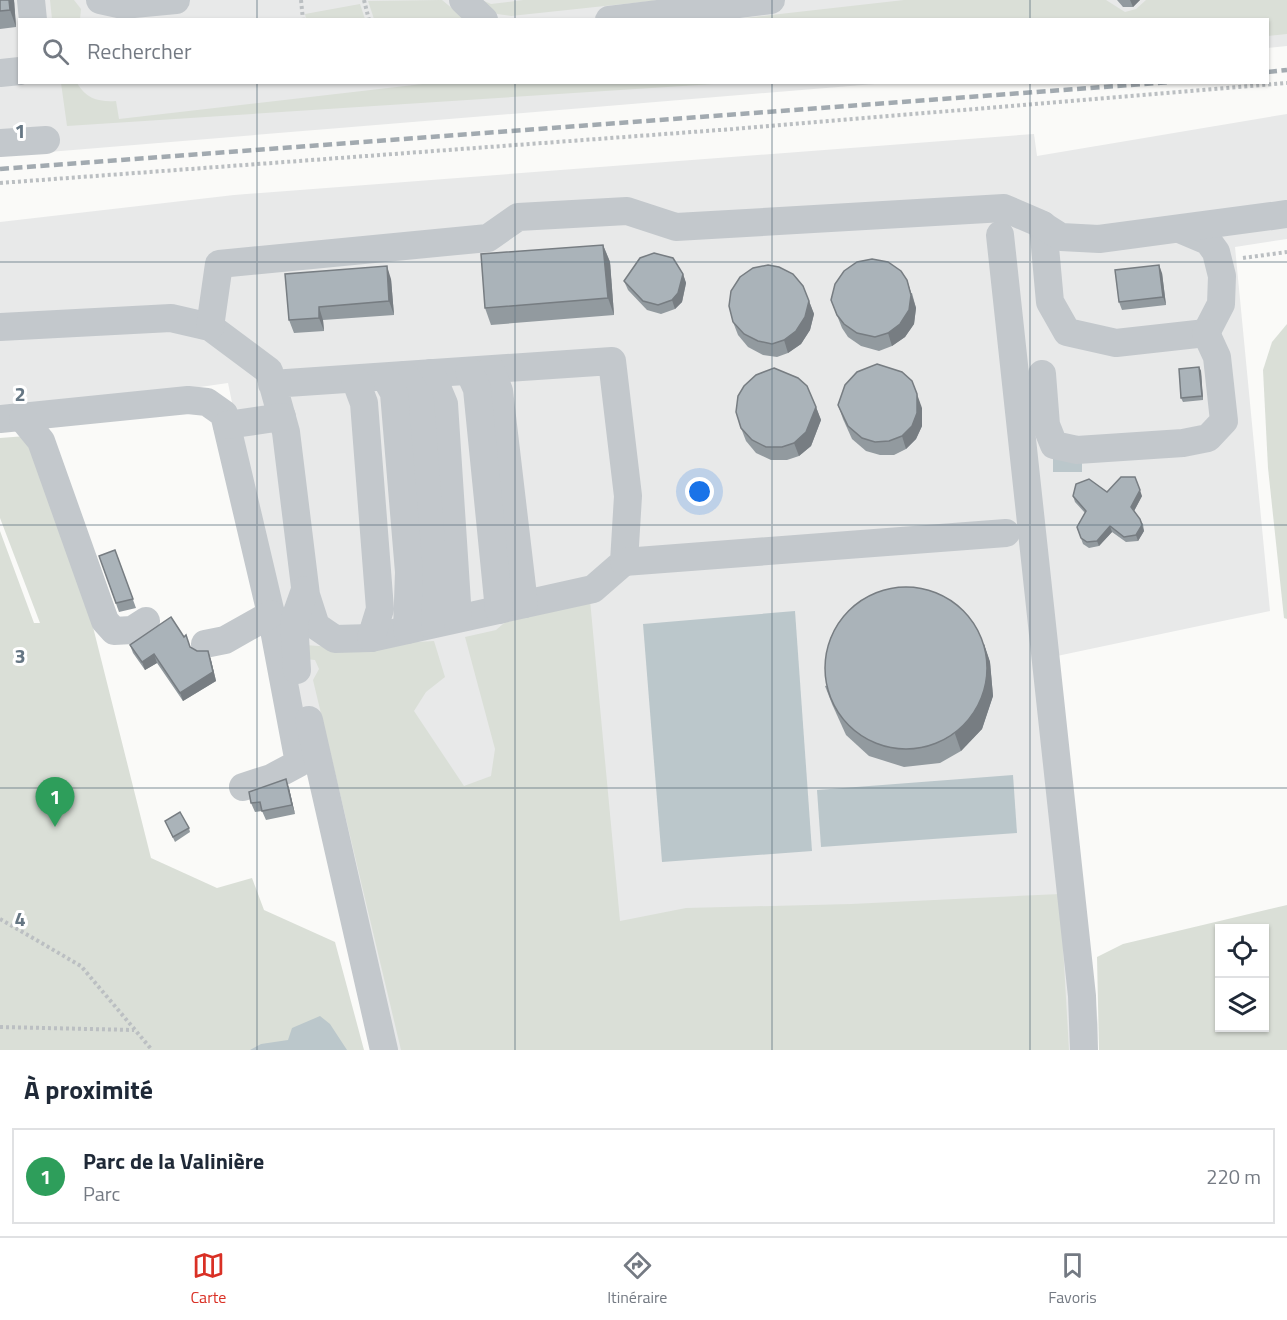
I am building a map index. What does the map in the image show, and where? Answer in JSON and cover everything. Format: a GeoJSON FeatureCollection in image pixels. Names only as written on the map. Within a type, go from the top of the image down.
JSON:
{"type":"FeatureCollection","features":[{"type":"Feature","properties":{"kind":"lane"},"geometry":{"type":"LineString","coordinates":[[31,0],[33,18]]}},
{"type":"Feature","properties":{"kind":"lane"},"geometry":{"type":"LineString","coordinates":[[100,0],[123,5],[176,0]]}},
{"type":"Feature","properties":{"kind":"lane"},"geometry":{"type":"LineString","coordinates":[[463,0],[482,18]]}},
{"type":"Feature","properties":{"kind":"lane"},"geometry":{"type":"LineString","coordinates":[[625,18],[771,0]]}},
{"type":"Feature","properties":{"kind":"lane"},"geometry":{"type":"LineString","coordinates":[[0,73],[18,71]]}},
{"type":"Feature","properties":{"kind":"lane"},"geometry":{"type":"LineString","coordinates":[[0,143],[46,140]]}},
{"type":"Feature","properties":{"kind":"lane"},"geometry":{"type":"LineString","coordinates":[[210,327],[219,264],[488,238],[518,217],[627,211],[676,227],[1004,208],[1043,225],[1061,237],[1099,239],[1182,230],[1287,214]]}},
{"type":"Feature","properties":{"kind":"lane"},"geometry":{"type":"LineString","coordinates":[[1043,225],[1050,302],[1067,332],[1116,343],[1206,333]]}},
{"type":"Feature","properties":{"kind":"lane"},"geometry":{"type":"LineString","coordinates":[[1182,230],[1208,241],[1215,252],[1222,276],[1221,304],[1206,333]]}},
{"type":"Feature","properties":{"kind":"lane"},"geometry":{"type":"LineString","coordinates":[[1000,235],[1082,996],[1084,1050]]}},
{"type":"Feature","properties":{"kind":"lane"},"geometry":{"type":"LineString","coordinates":[[0,327],[171,318],[210,327],[269,371],[286,432],[305,590],[316,626],[335,639],[371,638],[593,589],[624,562],[1005,533]]}},
{"type":"Feature","properties":{"kind":"lane"},"geometry":{"type":"LineString","coordinates":[[1042,374],[1046,425],[1054,445],[1077,450],[1183,443],[1208,438],[1224,421],[1217,357],[1206,333]]}},
{"type":"Feature","properties":{"kind":"lane"},"geometry":{"type":"LineString","coordinates":[[272,384],[612,361],[628,496],[624,562]]}},
{"type":"Feature","properties":{"kind":"lane"},"geometry":{"type":"LineString","coordinates":[[438,373],[420,401],[431,543],[466,617]]}},
{"type":"Feature","properties":{"kind":"lane"},"geometry":{"type":"LineString","coordinates":[[438,373],[499,391],[466,617]]}},
{"type":"Feature","properties":{"kind":"lane"},"geometry":{"type":"LineString","coordinates":[[438,373],[456,400],[466,617]]}},
{"type":"Feature","properties":{"kind":"lane"},"geometry":{"type":"LineString","coordinates":[[355,379],[364,403],[380,609],[371,638]]}},
{"type":"Feature","properties":{"kind":"lane"},"geometry":{"type":"LineString","coordinates":[[12,419],[188,400],[207,402],[224,414],[271,614],[298,763],[271,778],[243,787]]}},
{"type":"Feature","properties":{"kind":"lane"},"geometry":{"type":"LineString","coordinates":[[227,424],[282,417]]}},
{"type":"Feature","properties":{"kind":"lane"},"geometry":{"type":"LineString","coordinates":[[12,419],[41,441],[105,621],[114,631],[132,630],[146,621]]}},
{"type":"Feature","properties":{"kind":"lane"},"geometry":{"type":"LineString","coordinates":[[305,590],[294,621],[296,668],[384,1050]]}},
{"type":"Feature","properties":{"kind":"lane"},"geometry":{"type":"LineString","coordinates":[[205,644],[225,639],[271,614]]}},
{"type":"Feature","properties":{"kind":"path"},"geometry":{"type":"LineString","coordinates":[[301,0],[303,18]]}},
{"type":"Feature","properties":{"kind":"path"},"geometry":{"type":"LineString","coordinates":[[364,0],[368,18]]}},
{"type":"Feature","properties":{"kind":"path"},"geometry":{"type":"LineString","coordinates":[[0,183],[757,127],[1287,83]]}},
{"type":"Feature","properties":{"kind":"path"},"geometry":{"type":"LineString","coordinates":[[1243,258],[1287,252]]}},
{"type":"Feature","properties":{"kind":"path"},"geometry":{"type":"LineString","coordinates":[[0,920],[81,966],[152,1050]]}},
{"type":"Feature","properties":{"kind":"path"},"geometry":{"type":"LineString","coordinates":[[0,1027],[135,1030]]}},
{"type":"Feature","properties":{"kind":"shaded area"},"geometry":{"type":"Polygon","coordinates":[[[0,0],[1287,0],[1287,46],[1269,48],[1269,18],[18,18],[18,84],[875,84],[0,156],[0,0]]]}},
{"type":"Feature","properties":{"kind":"shaded area"},"geometry":{"type":"Polygon","coordinates":[[[50,0],[74,0],[81,9],[80,18],[52,18],[50,0]]]}},
{"type":"Feature","properties":{"kind":"shaded area"},"geometry":{"type":"Polygon","coordinates":[[[442,0],[464,18],[374,18],[368,1],[442,0]]]}},
{"type":"Feature","properties":{"kind":"shaded area"},"geometry":{"type":"Polygon","coordinates":[[[482,0],[491,4],[523,0],[661,0],[511,16],[497,14],[482,0]]]}},
{"type":"Feature","properties":{"kind":"shaded area"},"geometry":{"type":"Polygon","coordinates":[[[904,0],[1106,0],[1125,12],[1136,9],[1146,0],[1287,0],[1287,34],[1269,36],[1269,18],[744,18],[904,0]]]}},
{"type":"Feature","properties":{"kind":"shaded area"},"geometry":{"type":"Polygon","coordinates":[[[360,4],[365,18],[306,18],[305,14],[360,4]]]}},
{"type":"Feature","properties":{"kind":"shaded area"},"geometry":{"type":"Polygon","coordinates":[[[61,84],[78,84],[89,96],[104,101],[116,101],[119,119],[422,84],[714,84],[67,126],[61,84]]]}},
{"type":"Feature","properties":{"kind":"shaded area"},"geometry":{"type":"Polygon","coordinates":[[[1287,114],[1287,239],[1235,247],[1270,611],[1057,656],[1098,1024],[1098,1050],[376,1050],[300,733],[228,383],[46,409],[0,409],[0,222],[234,195],[1034,134],[1037,156],[1287,114]]]}},
{"type":"Feature","properties":{"kind":"shaded area"},"geometry":{"type":"Polygon","coordinates":[[[1287,324],[1287,619],[1284,618],[1268,468],[1263,370],[1272,342],[1287,324]]]}},
{"type":"Feature","properties":{"kind":"shaded area"},"geometry":{"type":"Polygon","coordinates":[[[26,436],[93,627],[151,858],[217,888],[252,878],[264,910],[335,942],[364,1050],[0,1050],[0,531],[34,623],[40,623],[0,518],[0,438],[26,436]]]}},
{"type":"Feature","properties":{"kind":"shaded area"},"geometry":{"type":"Polygon","coordinates":[[[1082,455],[1082,472],[1053,472],[1053,457],[1082,455]]]}},
{"type":"Feature","properties":{"kind":"shaded area"},"geometry":{"type":"Polygon","coordinates":[[[590,600],[620,921],[686,908],[851,904],[1060,894],[1069,1050],[401,1050],[313,680],[319,669],[315,660],[306,659],[305,645],[332,647],[434,641],[445,677],[426,692],[414,711],[464,786],[491,776],[495,749],[465,637],[496,630],[516,613],[590,600]]]}},
{"type":"Feature","properties":{"kind":"shaded area"},"geometry":{"type":"Polygon","coordinates":[[[795,611],[812,851],[662,862],[643,624],[795,611]]]}},
{"type":"Feature","properties":{"kind":"shaded area"},"geometry":{"type":"Polygon","coordinates":[[[1013,775],[1017,833],[821,847],[817,790],[1013,775]]]}},
{"type":"Feature","properties":{"kind":"shaded area"},"geometry":{"type":"Polygon","coordinates":[[[1287,905],[1287,1050],[1099,1050],[1097,957],[1123,944],[1287,905]]]}},
{"type":"Feature","properties":{"kind":"shaded area"},"geometry":{"type":"Polygon","coordinates":[[[320,1016],[330,1024],[347,1050],[250,1050],[261,1044],[288,1040],[292,1028],[320,1016]]]}},
{"type":"Feature","properties":{"kind":"building"},"geometry":{"type":"Polygon","coordinates":[[[0,0],[9,0],[10,10],[0,11],[0,0]]]}},
{"type":"Feature","properties":{"kind":"building"},"geometry":{"type":"Polygon","coordinates":[[[603,245],[608,298],[485,308],[481,254],[603,245]]]}},
{"type":"Feature","properties":{"kind":"building"},"geometry":{"type":"Polygon","coordinates":[[[654,253],[673,258],[683,274],[678,293],[672,300],[658,305],[643,301],[624,281],[640,258],[654,253]]]}},
{"type":"Feature","properties":{"kind":"building"},"geometry":{"type":"Polygon","coordinates":[[[872,259],[888,262],[901,271],[907,280],[911,295],[909,310],[900,324],[888,333],[875,337],[857,333],[844,324],[837,315],[831,300],[835,284],[844,271],[857,262],[872,259]]]}},
{"type":"Feature","properties":{"kind":"building"},"geometry":{"type":"Polygon","coordinates":[[[768,265],[779,267],[793,274],[803,286],[809,301],[805,317],[796,331],[784,340],[772,344],[758,341],[744,334],[733,322],[729,306],[731,291],[740,277],[753,268],[768,265]]]}},
{"type":"Feature","properties":{"kind":"building"},"geometry":{"type":"Polygon","coordinates":[[[1159,265],[1163,297],[1119,302],[1115,270],[1159,265]]]}},
{"type":"Feature","properties":{"kind":"building"},"geometry":{"type":"Polygon","coordinates":[[[387,266],[389,301],[319,307],[319,318],[289,320],[285,274],[387,266]]]}},
{"type":"Feature","properties":{"kind":"building"},"geometry":{"type":"Polygon","coordinates":[[[877,364],[902,372],[912,381],[917,394],[917,413],[912,426],[902,436],[889,441],[875,442],[862,438],[848,426],[838,405],[845,385],[857,372],[877,364]]]}},
{"type":"Feature","properties":{"kind":"building"},"geometry":{"type":"Polygon","coordinates":[[[1199,367],[1202,396],[1181,398],[1179,369],[1199,367]]]}},
{"type":"Feature","properties":{"kind":"building"},"geometry":{"type":"Polygon","coordinates":[[[774,368],[798,378],[807,386],[816,407],[806,432],[794,443],[782,447],[766,447],[752,440],[741,428],[736,412],[738,396],[744,386],[756,375],[774,368]]]}},
{"type":"Feature","properties":{"kind":"building"},"geometry":{"type":"Polygon","coordinates":[[[1121,477],[1135,477],[1140,490],[1131,507],[1142,525],[1136,535],[1124,537],[1110,526],[1097,541],[1087,542],[1081,538],[1077,527],[1086,511],[1073,496],[1076,484],[1089,479],[1107,492],[1121,477]]]}},
{"type":"Feature","properties":{"kind":"building"},"geometry":{"type":"Polygon","coordinates":[[[115,550],[133,599],[116,603],[99,556],[115,550]]]}},
{"type":"Feature","properties":{"kind":"building"},"geometry":{"type":"Polygon","coordinates":[[[906,587],[937,593],[963,611],[981,637],[987,668],[981,699],[963,725],[937,743],[906,749],[875,743],[849,725],[831,699],[825,668],[831,637],[849,611],[875,593],[906,587]]]}},
{"type":"Feature","properties":{"kind":"building"},"geometry":{"type":"Polygon","coordinates":[[[171,617],[184,637],[186,635],[190,647],[197,651],[208,651],[213,672],[180,693],[154,654],[142,662],[130,645],[171,617]]]}},
{"type":"Feature","properties":{"kind":"building"},"geometry":{"type":"Polygon","coordinates":[[[286,779],[292,805],[262,811],[260,802],[251,803],[249,792],[286,779]]]}},
{"type":"Feature","properties":{"kind":"building"},"geometry":{"type":"Polygon","coordinates":[[[180,812],[189,828],[173,837],[165,821],[180,812]]]}},
{"type":"Feature","properties":{"kind":"railway"},"geometry":{"type":"LineString","coordinates":[[1269,72],[1287,70]]}},
{"type":"Feature","properties":{"kind":"railway"},"geometry":{"type":"LineString","coordinates":[[0,169],[1143,84]]}},
{"type":"Feature","properties":{"kind":"place","name":"Parc de la Valinière"},"geometry":{"type":"Point","coordinates":[55,827]}}]}
